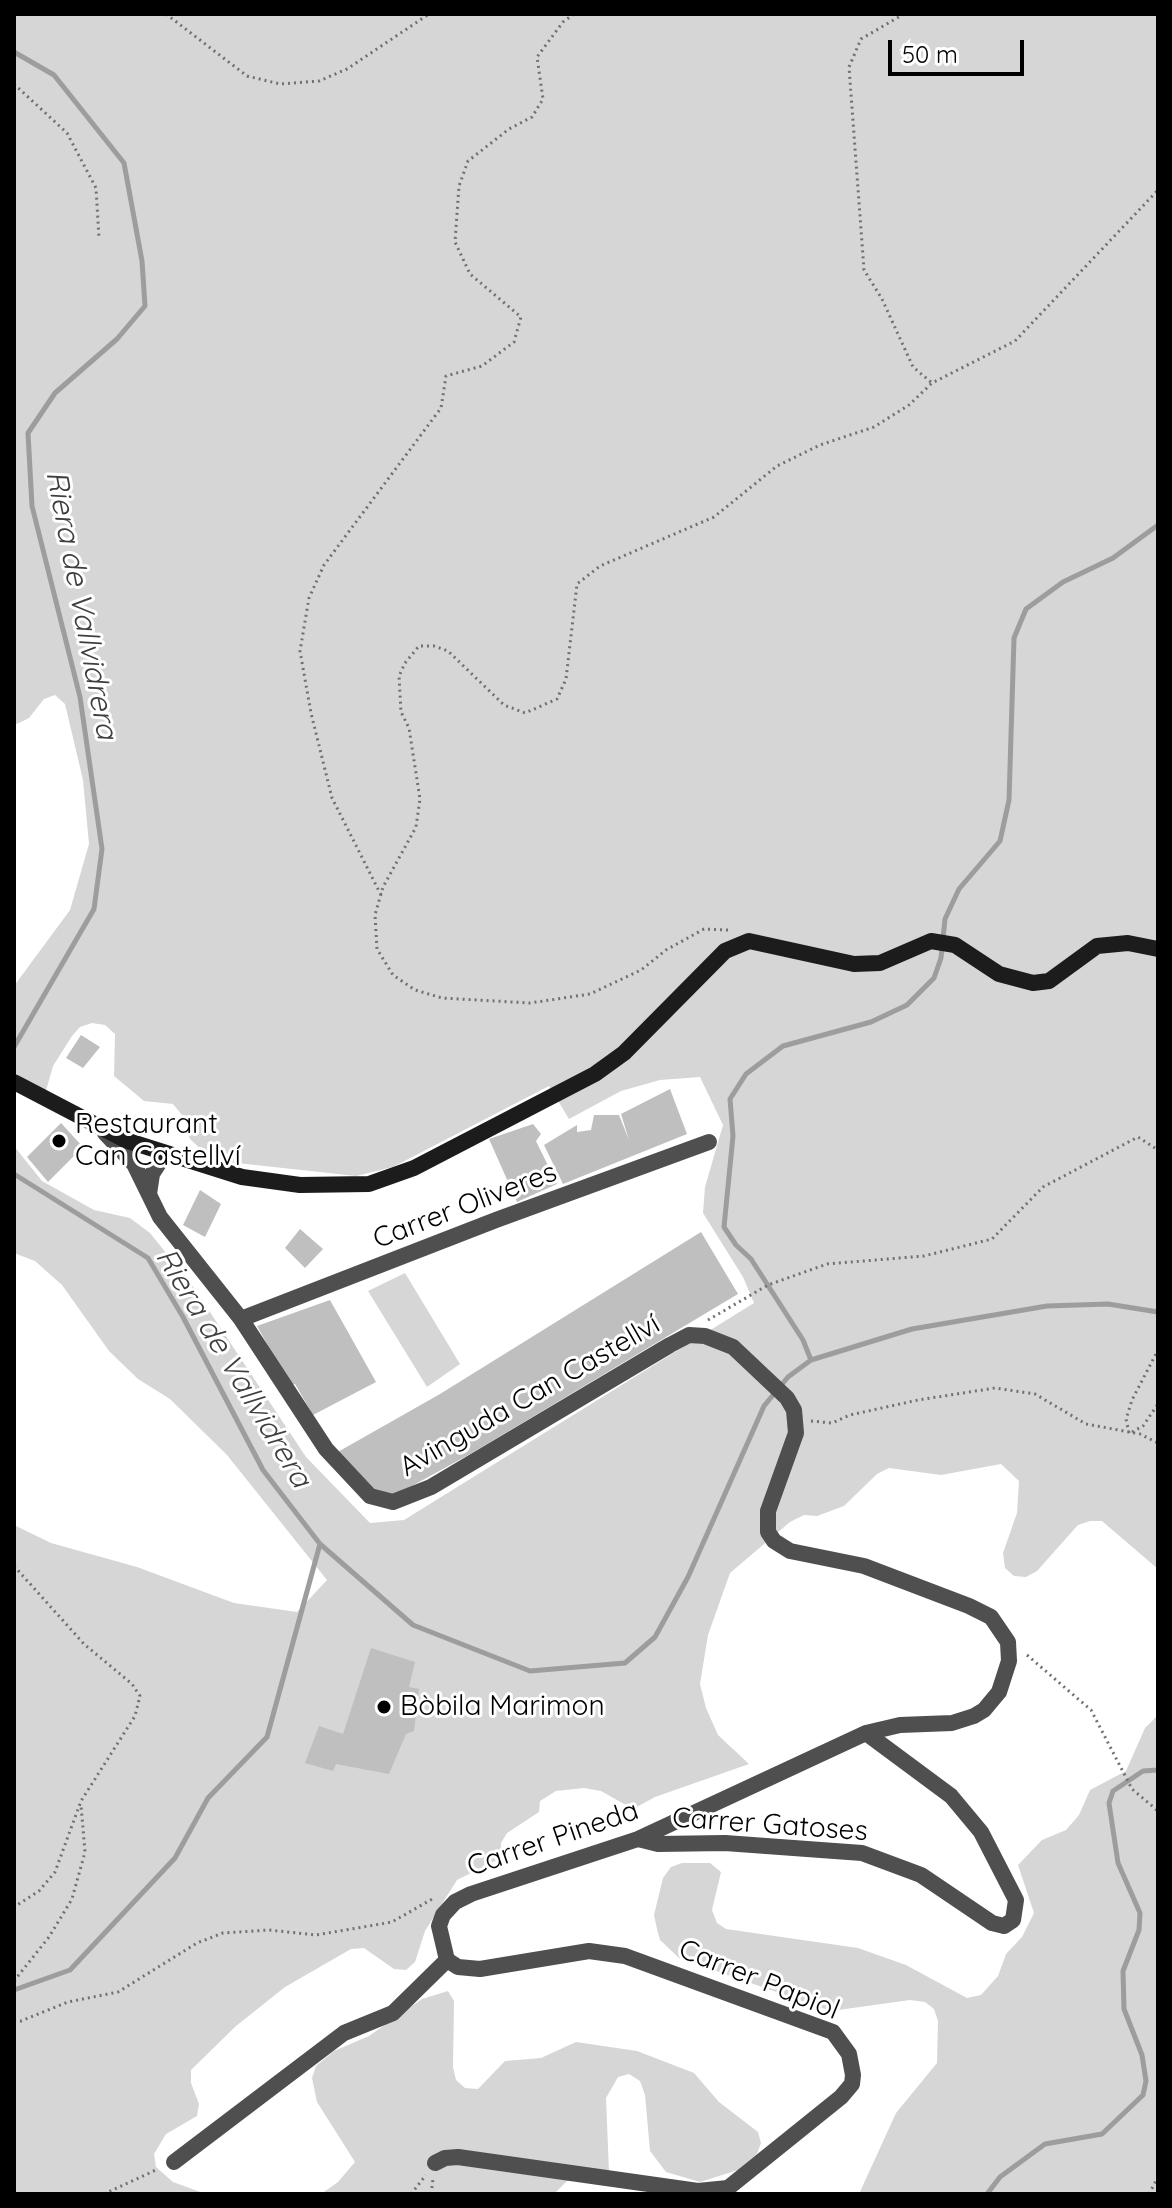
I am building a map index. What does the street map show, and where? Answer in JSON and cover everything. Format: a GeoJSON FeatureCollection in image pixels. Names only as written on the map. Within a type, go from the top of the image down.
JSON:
{"type":"FeatureCollection","features":[{"type":"Feature","properties":{"kind":"street"},"geometry":{"type":"LineString","coordinates":[[21,1086],[102,1130],[159,1152],[242,1177],[288,1184],[369,1184],[461,1145],[595,1074],[624,1053],[725,951],[749,941],[854,964],[880,963],[931,941],[955,945],[999,974],[1033,983],[1049,981],[1097,946],[1128,943],[1158,949]]}},
{"type":"Feature","properties":{"kind":"street","name":"Avinguda Can Castellví"},"geometry":{"type":"LineString","coordinates":[[102,1130],[127,1154],[150,1199],[241,1319],[326,1449],[360,1487],[388,1502],[431,1487],[689,1335],[720,1340],[770,1380],[787,1398],[797,1421]]}},
{"type":"Feature","properties":{"kind":"street","name":"Carrer Oliveres"},"geometry":{"type":"LineString","coordinates":[[241,1319],[709,1142]]}},
{"type":"Feature","properties":{"kind":"street"},"geometry":{"type":"LineString","coordinates":[[141,1177],[144,1162],[159,1152]]}},
{"type":"Feature","properties":{"kind":"street"},"geometry":{"type":"LineString","coordinates":[[150,1199],[150,1181],[159,1152]]}},
{"type":"Feature","properties":{"kind":"street"},"geometry":{"type":"LineString","coordinates":[[797,1421],[792,1448],[768,1511],[768,1532],[774,1541],[790,1551],[864,1566],[969,1606],[991,1617],[1003,1631],[1010,1650]]}},
{"type":"Feature","properties":{"kind":"street","name":"Carrer Pineda"},"geometry":{"type":"LineString","coordinates":[[447,1960],[439,1926],[455,1902],[638,1839],[866,1733],[900,1725],[952,1723],[974,1716],[999,1692],[1010,1650]]}},
{"type":"Feature","properties":{"kind":"street","name":"Carrer Gatoses"},"geometry":{"type":"LineString","coordinates":[[638,1839],[658,1844],[725,1843],[862,1853],[921,1875],[992,1923],[1004,1926],[1013,1920],[1016,1900],[974,1822],[942,1789],[866,1733]]}},
{"type":"Feature","properties":{"kind":"street","name":"Carrer Papiol"},"geometry":{"type":"LineString","coordinates":[[435,2163],[458,2157],[698,2191],[728,2188],[841,2097],[852,2084],[853,2075],[849,2054],[833,2032],[625,1956],[589,1951],[480,1969],[458,1967],[447,1960]]}},
{"type":"Feature","properties":{"kind":"street"},"geometry":{"type":"LineString","coordinates":[[174,2162],[344,2033],[393,2013],[447,1960]]}},
{"type":"Feature","properties":{"kind":"path"},"geometry":{"type":"LineString","coordinates":[[166,14],[247,76],[280,84],[319,81],[347,69],[429,14]]}},
{"type":"Feature","properties":{"kind":"path"},"geometry":{"type":"LineString","coordinates":[[381,895],[332,798],[311,713],[300,651],[309,598],[324,565],[441,408],[446,376],[482,366],[514,342],[521,317],[470,274],[455,242],[459,186],[468,161],[509,129],[532,117],[543,99],[537,57],[563,22],[574,14]]}},
{"type":"Feature","properties":{"kind":"path"},"geometry":{"type":"LineString","coordinates":[[904,14],[861,39],[849,67],[859,209],[864,270],[882,299],[913,367],[932,383]]}},
{"type":"Feature","properties":{"kind":"path"},"geometry":{"type":"LineString","coordinates":[[14,84],[67,133],[96,188],[99,238]]}},
{"type":"Feature","properties":{"kind":"path"},"geometry":{"type":"LineString","coordinates":[[749,941],[722,928],[704,929],[666,950],[641,970],[590,994],[530,1003],[476,1002],[415,990],[393,975],[377,949],[375,915],[381,895],[416,827],[420,799],[409,728],[401,712],[399,676],[405,663],[419,646],[448,651],[504,705],[525,713],[557,699],[566,679],[577,584],[600,566],[714,517],[777,466],[820,445],[874,427],[909,405],[932,383],[1015,341],[1158,190]]}},
{"type":"Feature","properties":{"kind":"path"},"geometry":{"type":"LineString","coordinates":[[689,1335],[755,1292],[827,1264],[924,1256],[992,1239],[1043,1187],[1138,1137],[1158,1150]]}},
{"type":"Feature","properties":{"kind":"path"},"geometry":{"type":"LineString","coordinates":[[1129,1433],[1126,1419],[1132,1400],[1158,1350]]}},
{"type":"Feature","properties":{"kind":"path"},"geometry":{"type":"LineString","coordinates":[[797,1421],[832,1423],[850,1415],[918,1400],[995,1388],[1035,1394],[1086,1424],[1140,1434],[1158,1443]]}},
{"type":"Feature","properties":{"kind":"path"},"geometry":{"type":"LineString","coordinates":[[1129,1433],[1143,1426],[1158,1404]]}},
{"type":"Feature","properties":{"kind":"path"},"geometry":{"type":"LineString","coordinates":[[14,1566],[84,1644],[132,1684],[140,1696],[135,1716],[81,1801],[55,1872],[39,1891],[14,1907]]}},
{"type":"Feature","properties":{"kind":"path"},"geometry":{"type":"LineString","coordinates":[[1010,1650],[1033,1658],[1091,1710],[1132,1789],[1158,1811]]}},
{"type":"Feature","properties":{"kind":"path"},"geometry":{"type":"LineString","coordinates":[[14,1981],[49,1937],[72,1899],[85,1852],[81,1801]]}},
{"type":"Feature","properties":{"kind":"path"},"geometry":{"type":"LineString","coordinates":[[14,2020],[21,2021],[68,2002],[118,1992],[197,1943],[223,1933],[269,1930],[316,1935],[392,1922],[441,1894]]}},
{"type":"Feature","properties":{"kind":"path"},"geometry":{"type":"LineString","coordinates":[[104,2194],[174,2162]]}},
{"type":"Feature","properties":{"kind":"path"},"geometry":{"type":"LineString","coordinates":[[411,2194],[435,2163]]}},
{"type":"Feature","properties":{"kind":"path"},"geometry":{"type":"LineString","coordinates":[[1149,2194],[1158,2177]]}},
{"type":"Feature","properties":{"kind":"shaded area"},"geometry":{"type":"Polygon","coordinates":[[[14,14],[1158,14],[1158,1569],[1102,1521],[1090,1521],[1078,1525],[1037,1571],[1026,1577],[1014,1576],[1005,1568],[1003,1553],[1017,1513],[1019,1481],[1001,1464],[941,1475],[889,1468],[877,1474],[844,1506],[817,1516],[804,1515],[790,1522],[730,1573],[708,1635],[700,1684],[706,1708],[718,1735],[749,1764],[655,1797],[633,1809],[601,1791],[584,1788],[556,1791],[540,1801],[539,1812],[507,1833],[501,1843],[501,1858],[457,1880],[425,1931],[415,1962],[406,1970],[394,1969],[364,1948],[351,1949],[285,1987],[236,2026],[191,2070],[191,2083],[199,2104],[197,2116],[166,2134],[154,2154],[156,2167],[173,2182],[206,2194],[14,2194],[14,1525],[51,1543],[137,1567],[234,1603],[297,1612],[327,1580],[227,1455],[170,1399],[138,1379],[109,1351],[62,1285],[35,1261],[14,1253],[14,1146],[42,1181],[94,1210],[130,1218],[150,1233],[194,1288],[306,1457],[370,1523],[404,1520],[754,1303],[743,1277],[703,1213],[705,1187],[723,1125],[700,1077],[660,1080],[621,1091],[569,1119],[549,1086],[393,1167],[356,1176],[219,1161],[208,1156],[190,1139],[182,1115],[173,1104],[144,1101],[114,1076],[115,1034],[105,1025],[92,1023],[80,1027],[72,1036],[53,1066],[45,1094],[14,1072],[14,986],[70,910],[89,844],[83,780],[65,704],[55,695],[44,699],[29,718],[17,724],[14,721],[14,14]]]}},
{"type":"Feature","properties":{"kind":"shaded area"},"geometry":{"type":"Polygon","coordinates":[[[405,1273],[460,1364],[427,1387],[368,1291],[405,1273]]]}},
{"type":"Feature","properties":{"kind":"shaded area"},"geometry":{"type":"Polygon","coordinates":[[[1158,1715],[1158,2194],[859,2194],[896,2113],[937,2063],[938,2021],[934,2009],[925,2002],[910,2000],[831,2011],[679,1958],[660,1940],[654,1915],[663,1878],[671,1867],[682,1863],[710,1863],[721,1872],[712,1910],[717,1923],[726,1929],[858,1948],[906,1965],[967,1998],[981,1995],[998,1976],[1006,1954],[1022,1937],[1034,1913],[1018,1865],[1042,1840],[1066,1830],[1079,1815],[1090,1790],[1126,1771],[1145,1728],[1158,1715]]]}},
{"type":"Feature","properties":{"kind":"shaded area"},"geometry":{"type":"Polygon","coordinates":[[[448,1991],[454,2001],[453,2067],[456,2080],[465,2088],[478,2089],[505,2061],[541,2058],[576,2042],[637,2051],[694,2073],[719,2102],[758,2132],[761,2143],[757,2154],[738,2170],[700,2182],[666,2172],[650,2151],[645,2095],[640,2081],[629,2074],[618,2077],[606,2098],[609,2172],[570,2178],[554,2194],[321,2194],[338,2182],[355,2162],[317,2102],[312,2078],[316,2066],[334,2051],[369,2036],[422,1999],[448,1991]]]}},
{"type":"Feature","properties":{"kind":"building"},"geometry":{"type":"Polygon","coordinates":[[[81,1035],[100,1047],[83,1068],[66,1058],[81,1035]]]}},
{"type":"Feature","properties":{"kind":"building"},"geometry":{"type":"Polygon","coordinates":[[[670,1089],[687,1134],[563,1184],[544,1145],[577,1125],[577,1132],[591,1130],[594,1115],[619,1115],[629,1140],[621,1114],[670,1089]]]}},
{"type":"Feature","properties":{"kind":"building"},"geometry":{"type":"Polygon","coordinates":[[[61,1123],[83,1147],[48,1182],[27,1157],[61,1123]]]}},
{"type":"Feature","properties":{"kind":"building"},"geometry":{"type":"Polygon","coordinates":[[[533,1124],[541,1134],[536,1141],[557,1184],[517,1202],[489,1139],[533,1124]]]}},
{"type":"Feature","properties":{"kind":"building"},"geometry":{"type":"Polygon","coordinates":[[[200,1190],[221,1204],[205,1237],[183,1225],[200,1190]]]}},
{"type":"Feature","properties":{"kind":"building"},"geometry":{"type":"Polygon","coordinates":[[[300,1229],[323,1249],[305,1268],[285,1248],[300,1229]]]}},
{"type":"Feature","properties":{"kind":"building"},"geometry":{"type":"Polygon","coordinates":[[[701,1232],[738,1294],[472,1453],[390,1498],[372,1492],[336,1453],[440,1394],[701,1232]]]}},
{"type":"Feature","properties":{"kind":"building"},"geometry":{"type":"Polygon","coordinates":[[[330,1300],[376,1382],[313,1415],[295,1384],[290,1385],[257,1326],[330,1300]]]}},
{"type":"Feature","properties":{"kind":"building","name":"Bòbila Marimon"},"geometry":{"type":"Polygon","coordinates":[[[371,1648],[415,1662],[409,1687],[419,1689],[414,1731],[406,1734],[389,1774],[336,1764],[333,1771],[305,1763],[319,1726],[343,1734],[371,1648]]]}},
{"type":"Feature","properties":{"kind":"waterway","name":"Riera de Vallvidrera"},"geometry":{"type":"LineString","coordinates":[[14,52],[54,75],[124,163],[142,261],[145,306],[117,339],[55,393],[28,433],[32,506],[80,697],[102,849],[94,909],[14,1047]]}},
{"type":"Feature","properties":{"kind":"waterway"},"geometry":{"type":"LineString","coordinates":[[811,1360],[803,1340],[751,1259],[736,1245],[724,1227],[733,1136],[730,1099],[746,1074],[783,1046],[871,1022],[907,1005],[934,978],[941,958],[945,919],[959,889],[1000,841],[1009,800],[1014,638],[1026,609],[1063,582],[1113,558],[1158,525]]}},
{"type":"Feature","properties":{"kind":"waterway","name":"Riera de Vallvidrera"},"geometry":{"type":"LineString","coordinates":[[14,1174],[148,1258],[183,1317],[263,1470],[320,1544],[413,1625],[530,1671],[625,1663],[655,1637],[688,1577],[764,1406],[788,1377],[811,1360],[912,1329],[1047,1306],[1108,1304],[1158,1312]]}},
{"type":"Feature","properties":{"kind":"waterway"},"geometry":{"type":"LineString","coordinates":[[14,1990],[70,1970],[175,1858],[208,1798],[267,1737],[320,1544]]}},
{"type":"Feature","properties":{"kind":"waterway"},"geometry":{"type":"LineString","coordinates":[[987,2194],[1000,2177],[1045,2144],[1102,2134],[1143,2095],[1146,2081],[1142,2055],[1124,2009],[1123,1971],[1139,1930],[1140,1913],[1118,1863],[1109,1803],[1113,1791],[1143,1771],[1158,1770]]}},
{"type":"Feature","properties":{"kind":"place","name":"Restaurant Can Castellví"},"geometry":{"type":"Point","coordinates":[59,1141]}},
{"type":"Feature","properties":{"kind":"place","name":"Bòbila Marimon"},"geometry":{"type":"Point","coordinates":[384,1707]}}]}
